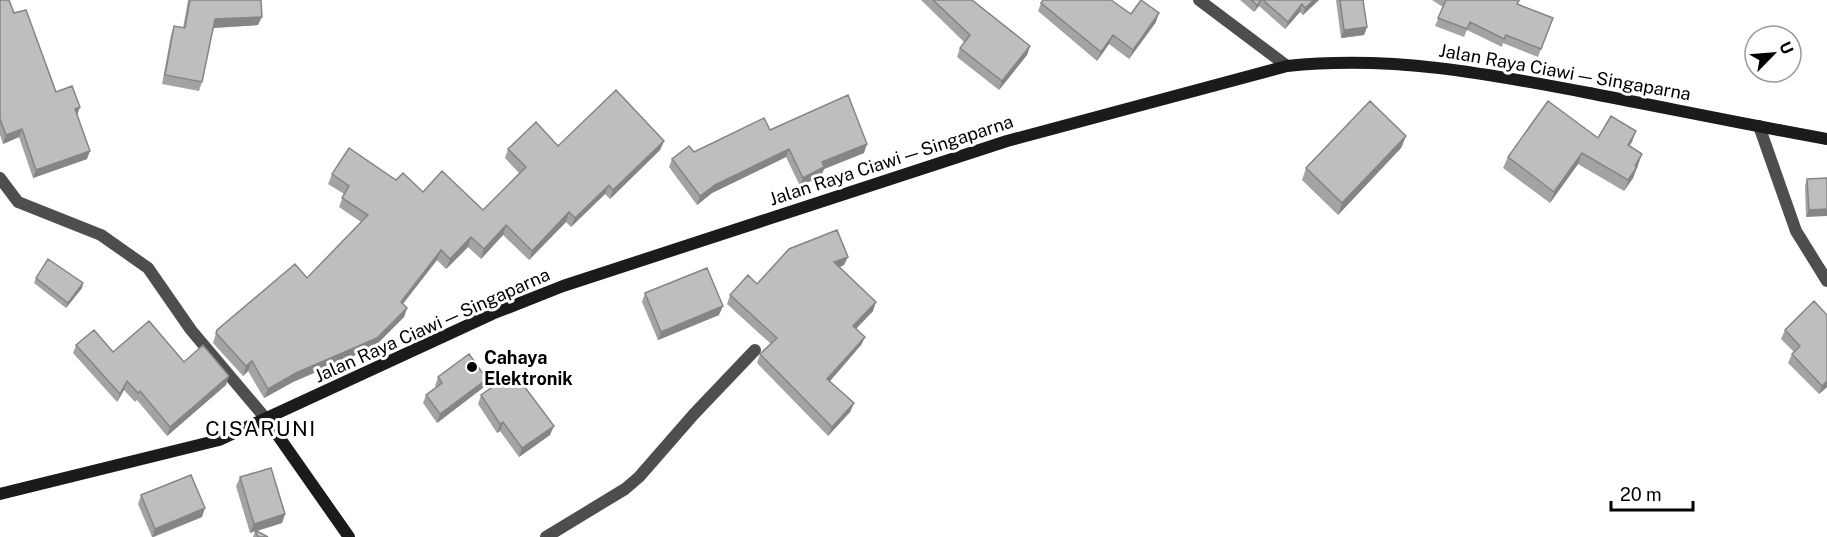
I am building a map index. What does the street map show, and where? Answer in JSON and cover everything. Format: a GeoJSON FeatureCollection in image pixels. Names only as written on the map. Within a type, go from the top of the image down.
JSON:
{"type":"FeatureCollection","features":[{"type":"Feature","properties":{"kind":"main road","name":"Jalan Raya Ciawi — Singaparna"},"geometry":{"type":"LineString","coordinates":[[0,494],[219,440],[267,420],[492,314],[563,286],[1007,141],[1287,66],[1330,62],[1394,62],[1478,71],[1827,139]]}},
{"type":"Feature","properties":{"kind":"main road"},"geometry":{"type":"LineString","coordinates":[[267,420],[349,537]]}},
{"type":"Feature","properties":{"kind":"street"},"geometry":{"type":"LineString","coordinates":[[1199,0],[1287,66]]}},
{"type":"Feature","properties":{"kind":"street"},"geometry":{"type":"LineString","coordinates":[[1759,126],[1796,231],[1827,281]]}},
{"type":"Feature","properties":{"kind":"street"},"geometry":{"type":"LineString","coordinates":[[0,178],[18,202],[101,235],[148,268],[191,330],[267,420]]}},
{"type":"Feature","properties":{"kind":"street"},"geometry":{"type":"LineString","coordinates":[[546,537],[626,489],[755,350]]}},
{"type":"Feature","properties":{"kind":"building"},"geometry":{"type":"Polygon","coordinates":[[[0,0],[9,0],[14,13],[26,10],[56,92],[72,86],[80,107],[75,109],[90,151],[36,170],[22,129],[6,135],[0,119],[0,0]]]}},
{"type":"Feature","properties":{"kind":"building"},"geometry":{"type":"Polygon","coordinates":[[[190,0],[261,0],[262,17],[215,19],[202,82],[165,75],[174,26],[185,28],[190,0]]]}},
{"type":"Feature","properties":{"kind":"building"},"geometry":{"type":"Polygon","coordinates":[[[933,0],[972,0],[1030,46],[1002,81],[960,48],[970,35],[933,0]]]}},
{"type":"Feature","properties":{"kind":"building"},"geometry":{"type":"Polygon","coordinates":[[[1043,0],[1111,0],[1131,14],[1141,0],[1159,13],[1133,50],[1113,35],[1101,52],[1041,3],[1043,0]]]}},
{"type":"Feature","properties":{"kind":"building"},"geometry":{"type":"Polygon","coordinates":[[[1251,0],[1261,0],[1257,5],[1251,0]]]}},
{"type":"Feature","properties":{"kind":"building"},"geometry":{"type":"Polygon","coordinates":[[[1263,0],[1314,0],[1305,8],[1302,4],[1288,22],[1263,0]]]}},
{"type":"Feature","properties":{"kind":"building"},"geometry":{"type":"Polygon","coordinates":[[[1340,0],[1363,0],[1367,27],[1344,30],[1340,0]]]}},
{"type":"Feature","properties":{"kind":"building"},"geometry":{"type":"Polygon","coordinates":[[[1446,0],[1519,0],[1517,4],[1553,18],[1541,49],[1506,35],[1504,39],[1470,22],[1467,29],[1438,18],[1446,0]]]}},
{"type":"Feature","properties":{"kind":"building"},"geometry":{"type":"Polygon","coordinates":[[[616,90],[664,141],[613,190],[609,185],[575,218],[569,212],[532,251],[506,225],[484,249],[471,237],[450,259],[441,250],[401,302],[407,308],[377,338],[296,373],[268,389],[252,361],[246,366],[216,333],[295,264],[307,278],[368,215],[342,198],[349,186],[332,174],[349,148],[396,180],[403,173],[423,192],[442,171],[483,210],[526,167],[508,149],[536,122],[558,146],[616,90]]]}},
{"type":"Feature","properties":{"kind":"building"},"geometry":{"type":"Polygon","coordinates":[[[848,95],[867,144],[822,162],[824,167],[803,178],[789,149],[715,185],[700,196],[672,159],[689,146],[694,152],[764,118],[770,130],[848,95]]]}},
{"type":"Feature","properties":{"kind":"building"},"geometry":{"type":"Polygon","coordinates":[[[1370,101],[1406,136],[1342,203],[1306,168],[1370,101]]]}},
{"type":"Feature","properties":{"kind":"building"},"geometry":{"type":"Polygon","coordinates":[[[1548,101],[1598,138],[1611,116],[1636,131],[1628,145],[1642,154],[1628,180],[1582,153],[1554,192],[1508,157],[1548,101]]]}},
{"type":"Feature","properties":{"kind":"building"},"geometry":{"type":"Polygon","coordinates":[[[1827,178],[1827,209],[1809,210],[1807,179],[1827,178]]]}},
{"type":"Feature","properties":{"kind":"building"},"geometry":{"type":"Polygon","coordinates":[[[837,230],[848,257],[834,262],[876,302],[853,326],[865,337],[827,379],[854,403],[832,427],[760,354],[777,338],[730,295],[748,275],[757,284],[789,249],[837,230]]]}},
{"type":"Feature","properties":{"kind":"building"},"geometry":{"type":"Polygon","coordinates":[[[48,259],[83,283],[68,303],[36,278],[48,259]]]}},
{"type":"Feature","properties":{"kind":"building"},"geometry":{"type":"Polygon","coordinates":[[[707,268],[723,306],[661,332],[645,293],[707,268]]]}},
{"type":"Feature","properties":{"kind":"building"},"geometry":{"type":"Polygon","coordinates":[[[1814,301],[1827,315],[1827,381],[1822,386],[1792,354],[1800,346],[1785,330],[1814,301]]]}},
{"type":"Feature","properties":{"kind":"building"},"geometry":{"type":"Polygon","coordinates":[[[149,321],[184,362],[203,345],[229,376],[170,427],[140,391],[138,393],[127,381],[120,394],[76,345],[94,330],[113,352],[149,321]]]}},
{"type":"Feature","properties":{"kind":"building"},"geometry":{"type":"Polygon","coordinates":[[[469,354],[487,379],[440,414],[426,395],[442,383],[438,377],[469,354]]]}},
{"type":"Feature","properties":{"kind":"building"},"geometry":{"type":"Polygon","coordinates":[[[518,378],[554,426],[522,448],[503,422],[500,424],[481,395],[504,379],[508,384],[518,378]]]}},
{"type":"Feature","properties":{"kind":"building"},"geometry":{"type":"Polygon","coordinates":[[[271,468],[285,514],[254,524],[240,477],[271,468]]]}},
{"type":"Feature","properties":{"kind":"building"},"geometry":{"type":"Polygon","coordinates":[[[191,475],[205,508],[155,529],[141,495],[191,475]]]}},
{"type":"Feature","properties":{"kind":"building"},"geometry":{"type":"Polygon","coordinates":[[[255,530],[268,537],[258,537],[255,530]]]}},
{"type":"Feature","properties":{"kind":"place","name":"Cahaya Elektronik"},"geometry":{"type":"Point","coordinates":[472,367]}},
{"type":"Feature","properties":{"kind":"district","name":"CISARUNI"},"geometry":{"type":"Point","coordinates":[261,428]}}]}
